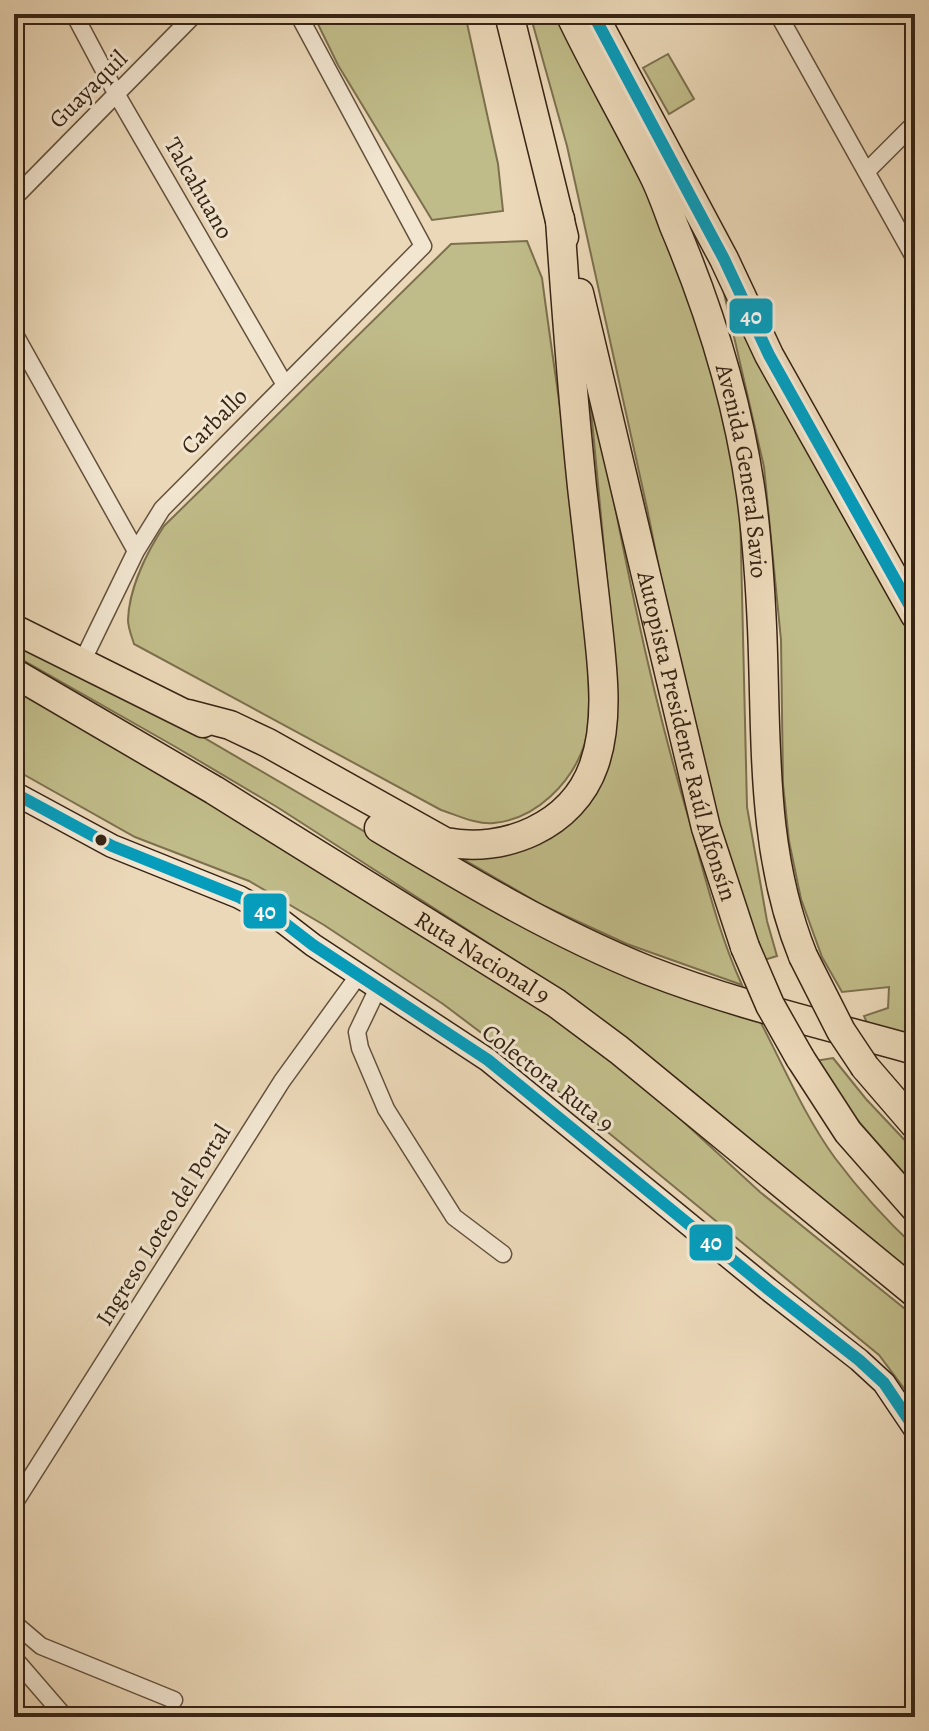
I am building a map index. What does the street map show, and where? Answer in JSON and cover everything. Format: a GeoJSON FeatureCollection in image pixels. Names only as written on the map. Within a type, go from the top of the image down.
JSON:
{"type":"FeatureCollection","features":[{"type":"Feature","properties":{"kind":"highway"},"geometry":{"type":"LineString","coordinates":[[188,714],[230,725],[268,743],[431,836],[461,845],[476,847],[511,841],[547,823],[578,794],[593,769],[598,753],[602,695],[599,639],[572,393],[560,219],[509,14]]}},
{"type":"Feature","properties":{"kind":"highway","name":"Avenida General Savio"},"geometry":{"type":"LineString","coordinates":[[570,14],[655,177],[696,281],[729,387],[743,447],[756,540],[762,628],[764,750],[772,836],[784,902],[803,956],[841,1031],[892,1102],[915,1125]]}},
{"type":"Feature","properties":{"kind":"highway"},"geometry":{"type":"LineString","coordinates":[[593,14],[724,259],[769,355],[915,615]]}},
{"type":"Feature","properties":{"kind":"highway","name":"Autopista Presidente Raúl Alfonsín"},"geometry":{"type":"LineString","coordinates":[[560,219],[706,828],[745,947],[770,1005],[848,1132],[915,1208]]}},
{"type":"Feature","properties":{"kind":"highway"},"geometry":{"type":"LineString","coordinates":[[14,629],[188,714],[508,904],[579,940],[702,989],[915,1050]]}},
{"type":"Feature","properties":{"kind":"highway","name":"Ruta Nacional 9"},"geometry":{"type":"LineString","coordinates":[[14,673],[214,790],[556,1003],[619,1050],[915,1293]]}},
{"type":"Feature","properties":{"kind":"street","name":"Talcahuano"},"geometry":{"type":"LineString","coordinates":[[74,14],[117,95],[285,385]]}},
{"type":"Feature","properties":{"kind":"street","name":"Guayaquil"},"geometry":{"type":"LineString","coordinates":[[14,198],[195,14]]}},
{"type":"Feature","properties":{"kind":"street","name":"Carballo"},"geometry":{"type":"LineString","coordinates":[[82,662],[151,523],[170,500],[423,246],[298,14]]}},
{"type":"Feature","properties":{"kind":"street"},"geometry":{"type":"LineString","coordinates":[[778,14],[915,259]]}},
{"type":"Feature","properties":{"kind":"street"},"geometry":{"type":"LineString","coordinates":[[867,171],[915,123]]}},
{"type":"Feature","properties":{"kind":"street"},"geometry":{"type":"LineString","coordinates":[[14,333],[136,551]]}},
{"type":"Feature","properties":{"kind":"street","name":"Colectora Ruta 9"},"geometry":{"type":"LineString","coordinates":[[14,793],[112,846],[239,897],[278,918],[358,976],[507,1075],[859,1360],[884,1383],[915,1429]]}},
{"type":"Feature","properties":{"kind":"street","name":"Ingreso Loteo del Portal"},"geometry":{"type":"LineString","coordinates":[[14,1504],[282,1081],[358,976]]}},
{"type":"Feature","properties":{"kind":"street"},"geometry":{"type":"LineString","coordinates":[[378,988],[357,1032],[360,1048],[386,1109],[454,1217],[503,1254]]}},
{"type":"Feature","properties":{"kind":"street"},"geometry":{"type":"LineString","coordinates":[[14,1623],[41,1646],[174,1700]]}},
{"type":"Feature","properties":{"kind":"street"},"geometry":{"type":"LineString","coordinates":[[14,1658],[65,1717]]}},
{"type":"Feature","properties":{"kind":"shaded area"},"geometry":{"type":"Polygon","coordinates":[[[313,14],[465,14],[498,164],[503,211],[432,220],[338,65],[313,14]]]}},
{"type":"Feature","properties":{"kind":"shaded area"},"geometry":{"type":"Polygon","coordinates":[[[530,14],[559,14],[665,220],[722,407],[740,508],[747,807],[767,921],[777,956],[764,960],[732,872],[685,699],[647,508],[567,146],[530,14]]]}},
{"type":"Feature","properties":{"kind":"shaded area"},"geometry":{"type":"Polygon","coordinates":[[[668,54],[694,99],[669,114],[643,68],[668,54]]]}},
{"type":"Feature","properties":{"kind":"shaded area"},"geometry":{"type":"Polygon","coordinates":[[[527,241],[542,278],[573,508],[587,646],[588,721],[579,758],[562,785],[524,814],[487,823],[441,810],[134,644],[128,620],[140,571],[164,526],[451,244],[527,241]]]}},
{"type":"Feature","properties":{"kind":"shaded area"},"geometry":{"type":"Polygon","coordinates":[[[723,289],[848,523],[915,640],[915,1036],[868,1025],[864,1016],[888,1008],[889,987],[842,992],[822,957],[801,899],[789,841],[783,784],[781,640],[764,467],[723,289]]]}},
{"type":"Feature","properties":{"kind":"shaded area"},"geometry":{"type":"Polygon","coordinates":[[[586,356],[655,695],[710,897],[742,985],[627,944],[542,905],[463,859],[493,857],[565,823],[614,655],[586,356]]]}},
{"type":"Feature","properties":{"kind":"shaded area"},"geometry":{"type":"Polygon","coordinates":[[[14,640],[165,715],[374,837],[760,1021],[824,1142],[863,1193],[915,1247],[915,1278],[693,1092],[561,990],[277,807],[14,655],[14,640]]]}},
{"type":"Feature","properties":{"kind":"shaded area"},"geometry":{"type":"Polygon","coordinates":[[[14,685],[393,909],[573,1031],[639,1081],[760,1192],[915,1317],[915,1403],[879,1355],[548,1083],[443,1004],[324,925],[249,881],[135,837],[14,769],[14,685]]]}},
{"type":"Feature","properties":{"kind":"shaded area"},"geometry":{"type":"Polygon","coordinates":[[[833,1058],[915,1151],[915,1186],[845,1106],[815,1061],[833,1058]]]}},
{"type":"Feature","properties":{"kind":"transit line","name":"40"},"geometry":{"type":"LineString","coordinates":[[593,14],[724,259],[769,355],[915,615]]}},
{"type":"Feature","properties":{"kind":"transit line","name":"40"},"geometry":{"type":"LineString","coordinates":[[14,793],[112,846],[239,897],[278,918],[313,945],[488,1060],[859,1360],[884,1383],[915,1429]]}}]}
